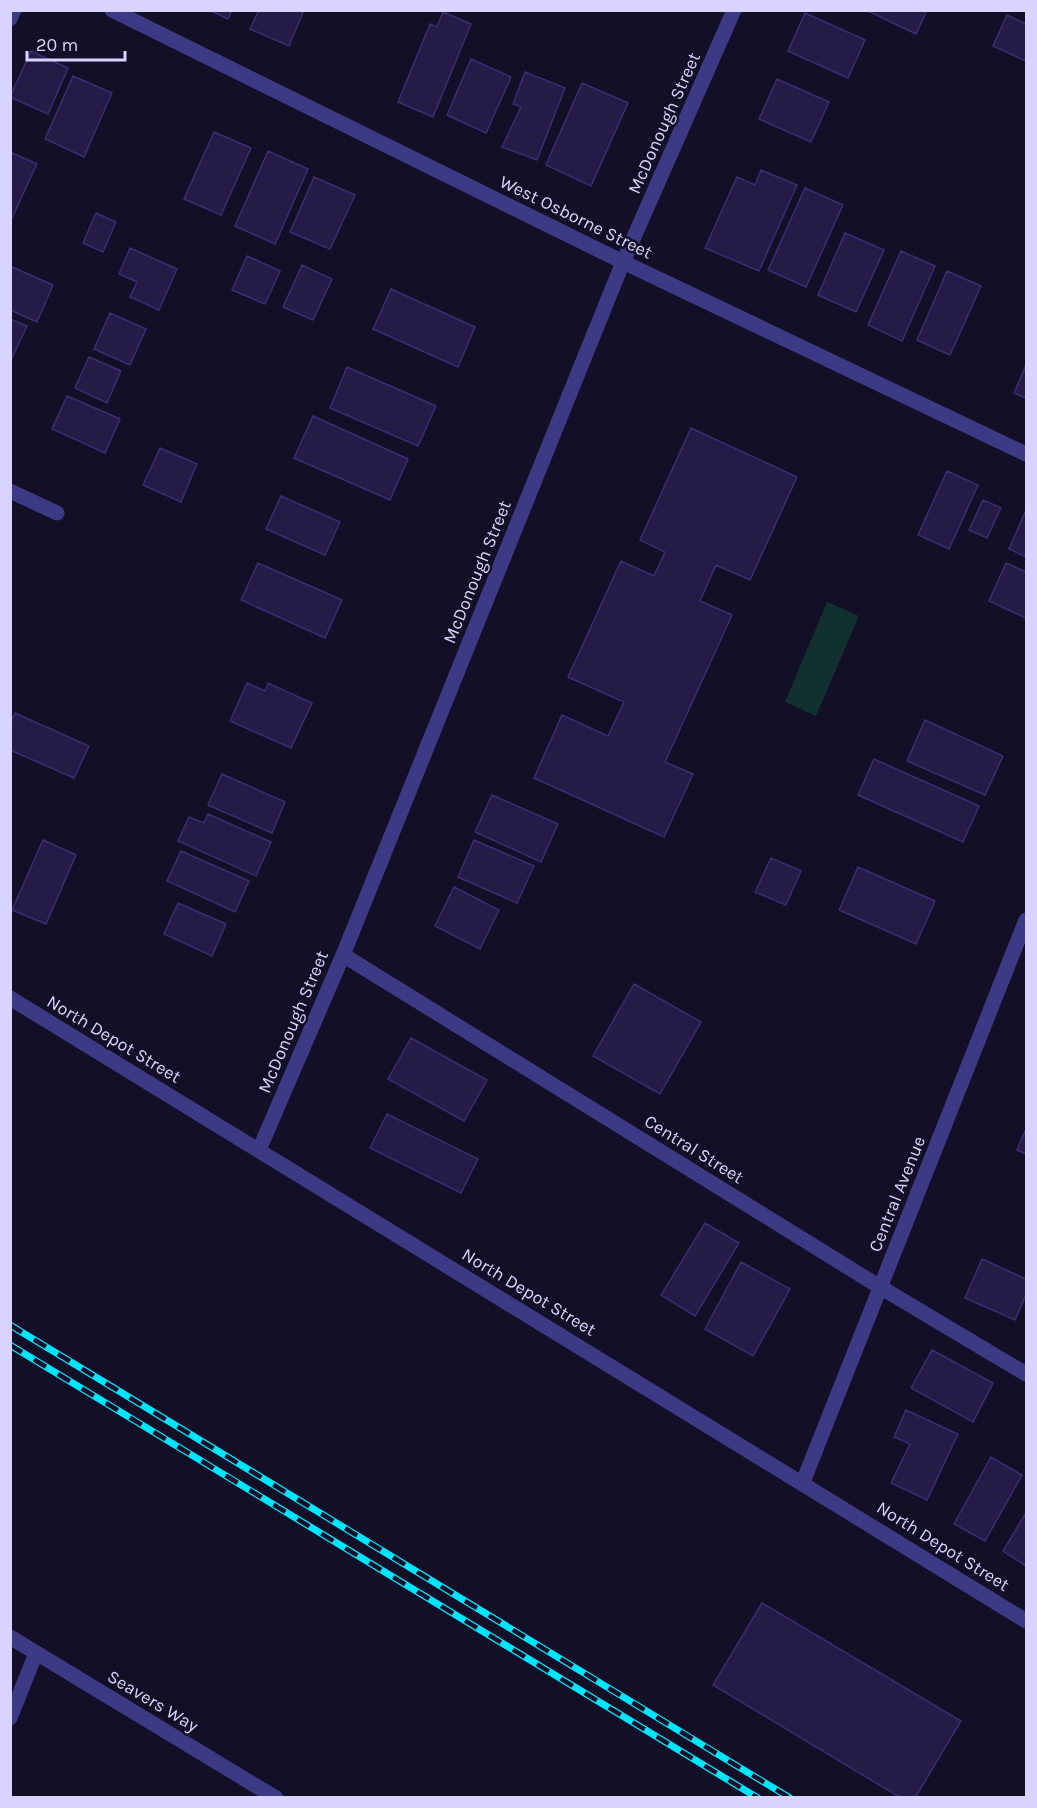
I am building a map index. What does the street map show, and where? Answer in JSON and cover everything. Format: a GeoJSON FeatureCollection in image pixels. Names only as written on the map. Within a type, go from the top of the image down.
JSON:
{"type":"FeatureCollection","features":[{"type":"Feature","properties":{"kind":"street"},"geometry":{"type":"LineString","coordinates":[[10,19],[14,10]]}},
{"type":"Feature","properties":{"kind":"street","name":"West Osborne Street"},"geometry":{"type":"LineString","coordinates":[[112,10],[623,262],[1026,454]]}},
{"type":"Feature","properties":{"kind":"street","name":"McDonough Street"},"geometry":{"type":"LineString","coordinates":[[260,1150],[344,955],[623,262],[734,10]]}},
{"type":"Feature","properties":{"kind":"street"},"geometry":{"type":"LineString","coordinates":[[10,491],[57,513]]}},
{"type":"Feature","properties":{"kind":"street","name":"Central Avenue"},"geometry":{"type":"LineString","coordinates":[[803,1482],[1026,920]]}},
{"type":"Feature","properties":{"kind":"street","name":"Central Street"},"geometry":{"type":"LineString","coordinates":[[344,955],[880,1287],[1026,1374]]}},
{"type":"Feature","properties":{"kind":"street","name":"North Depot Street"},"geometry":{"type":"LineString","coordinates":[[10,998],[803,1482],[1026,1621]]}},
{"type":"Feature","properties":{"kind":"street","name":"Seavers Way"},"geometry":{"type":"LineString","coordinates":[[10,1637],[276,1797]]}},
{"type":"Feature","properties":{"kind":"street"},"geometry":{"type":"LineString","coordinates":[[10,1718],[36,1653]]}},
{"type":"Feature","properties":{"kind":"green space"},"geometry":{"type":"Polygon","coordinates":[[[827,602],[859,616],[816,716],[785,702],[827,602]]]}},
{"type":"Feature","properties":{"kind":"building"},"geometry":{"type":"Polygon","coordinates":[[[209,10],[232,10],[228,19],[209,10]]]}},
{"type":"Feature","properties":{"kind":"building"},"geometry":{"type":"Polygon","coordinates":[[[259,10],[304,10],[289,46],[250,29],[259,10]]]}},
{"type":"Feature","properties":{"kind":"building"},"geometry":{"type":"Polygon","coordinates":[[[866,10],[927,10],[916,34],[866,10]]]}},
{"type":"Feature","properties":{"kind":"building"},"geometry":{"type":"Polygon","coordinates":[[[443,12],[471,24],[433,117],[398,102],[430,24],[437,27],[443,12]]]}},
{"type":"Feature","properties":{"kind":"building"},"geometry":{"type":"Polygon","coordinates":[[[805,13],[865,40],[848,78],[788,51],[805,13]]]}},
{"type":"Feature","properties":{"kind":"building"},"geometry":{"type":"Polygon","coordinates":[[[1007,15],[1026,24],[1026,61],[993,46],[1007,15]]]}},
{"type":"Feature","properties":{"kind":"building"},"geometry":{"type":"Polygon","coordinates":[[[31,51],[68,68],[48,114],[10,97],[31,51]]]}},
{"type":"Feature","properties":{"kind":"building"},"geometry":{"type":"Polygon","coordinates":[[[471,59],[511,77],[486,133],[447,115],[471,59]]]}},
{"type":"Feature","properties":{"kind":"building"},"geometry":{"type":"Polygon","coordinates":[[[525,72],[565,88],[537,160],[502,147],[521,107],[513,104],[525,72]]]}},
{"type":"Feature","properties":{"kind":"building"},"geometry":{"type":"Polygon","coordinates":[[[73,76],[112,93],[84,157],[45,139],[73,76]]]}},
{"type":"Feature","properties":{"kind":"building"},"geometry":{"type":"Polygon","coordinates":[[[777,79],[829,102],[811,142],[759,119],[777,79]]]}},
{"type":"Feature","properties":{"kind":"building"},"geometry":{"type":"Polygon","coordinates":[[[582,83],[628,103],[591,186],[546,165],[582,83]]]}},
{"type":"Feature","properties":{"kind":"building"},"geometry":{"type":"Polygon","coordinates":[[[214,132],[251,148],[221,215],[184,199],[214,132]]]}},
{"type":"Feature","properties":{"kind":"building"},"geometry":{"type":"Polygon","coordinates":[[[268,151],[308,169],[275,244],[235,226],[268,151]]]}},
{"type":"Feature","properties":{"kind":"building"},"geometry":{"type":"Polygon","coordinates":[[[10,152],[37,164],[12,218],[10,217],[10,152]]]}},
{"type":"Feature","properties":{"kind":"building"},"geometry":{"type":"Polygon","coordinates":[[[761,170],[797,185],[759,271],[705,248],[737,177],[755,185],[761,170]]]}},
{"type":"Feature","properties":{"kind":"building"},"geometry":{"type":"Polygon","coordinates":[[[314,177],[355,195],[330,249],[290,232],[314,177]]]}},
{"type":"Feature","properties":{"kind":"building"},"geometry":{"type":"Polygon","coordinates":[[[805,188],[843,205],[806,287],[768,270],[805,188]]]}},
{"type":"Feature","properties":{"kind":"building"},"geometry":{"type":"Polygon","coordinates":[[[96,213],[116,222],[103,252],[83,243],[96,213]]]}},
{"type":"Feature","properties":{"kind":"building"},"geometry":{"type":"Polygon","coordinates":[[[845,233],[884,250],[856,312],[818,295],[845,233]]]}},
{"type":"Feature","properties":{"kind":"building"},"geometry":{"type":"Polygon","coordinates":[[[130,248],[177,269],[159,310],[130,297],[137,282],[119,274],[130,248]]]}},
{"type":"Feature","properties":{"kind":"building"},"geometry":{"type":"Polygon","coordinates":[[[901,251],[935,266],[902,341],[868,325],[901,251]]]}},
{"type":"Feature","properties":{"kind":"building"},"geometry":{"type":"Polygon","coordinates":[[[247,256],[280,271],[265,304],[232,290],[247,256]]]}},
{"type":"Feature","properties":{"kind":"building"},"geometry":{"type":"Polygon","coordinates":[[[302,265],[332,279],[313,320],[283,307],[302,265]]]}},
{"type":"Feature","properties":{"kind":"building"},"geometry":{"type":"Polygon","coordinates":[[[10,266],[53,285],[37,322],[10,310],[10,266]]]}},
{"type":"Feature","properties":{"kind":"building"},"geometry":{"type":"Polygon","coordinates":[[[947,271],[981,286],[950,355],[917,340],[947,271]]]}},
{"type":"Feature","properties":{"kind":"building"},"geometry":{"type":"Polygon","coordinates":[[[391,289],[475,327],[458,367],[373,329],[391,289]]]}},
{"type":"Feature","properties":{"kind":"building"},"geometry":{"type":"Polygon","coordinates":[[[110,313],[146,329],[130,365],[94,349],[110,313]]]}},
{"type":"Feature","properties":{"kind":"building"},"geometry":{"type":"Polygon","coordinates":[[[10,319],[27,326],[11,360],[10,360],[10,319]]]}},
{"type":"Feature","properties":{"kind":"building"},"geometry":{"type":"Polygon","coordinates":[[[89,357],[121,371],[107,403],[75,388],[89,357]]]}},
{"type":"Feature","properties":{"kind":"building"},"geometry":{"type":"Polygon","coordinates":[[[1026,365],[1026,398],[1014,393],[1026,365]]]}},
{"type":"Feature","properties":{"kind":"building"},"geometry":{"type":"Polygon","coordinates":[[[347,367],[436,406],[418,446],[330,408],[347,367]]]}},
{"type":"Feature","properties":{"kind":"building"},"geometry":{"type":"Polygon","coordinates":[[[67,396],[120,419],[105,453],[52,429],[67,396]]]}},
{"type":"Feature","properties":{"kind":"building"},"geometry":{"type":"Polygon","coordinates":[[[313,416],[408,459],[390,500],[294,458],[313,416]]]}},
{"type":"Feature","properties":{"kind":"building"},"geometry":{"type":"Polygon","coordinates":[[[691,428],[797,477],[750,580],[716,565],[700,601],[732,615],[665,762],[693,774],[664,837],[534,778],[562,715],[608,736],[624,702],[568,677],[621,561],[654,576],[665,552],[640,540],[691,428]]]}},
{"type":"Feature","properties":{"kind":"building"},"geometry":{"type":"Polygon","coordinates":[[[160,448],[197,464],[181,502],[143,485],[160,448]]]}},
{"type":"Feature","properties":{"kind":"building"},"geometry":{"type":"Polygon","coordinates":[[[947,471],[978,485],[949,549],[918,535],[947,471]]]}},
{"type":"Feature","properties":{"kind":"building"},"geometry":{"type":"Polygon","coordinates":[[[281,496],[340,522],[325,555],[266,529],[281,496]]]}},
{"type":"Feature","properties":{"kind":"building"},"geometry":{"type":"Polygon","coordinates":[[[983,500],[1001,508],[987,538],[969,530],[983,500]]]}},
{"type":"Feature","properties":{"kind":"building"},"geometry":{"type":"Polygon","coordinates":[[[1026,510],[1026,557],[1009,549],[1026,510]]]}},
{"type":"Feature","properties":{"kind":"building"},"geometry":{"type":"Polygon","coordinates":[[[258,563],[342,600],[325,638],[241,600],[258,563]]]}},
{"type":"Feature","properties":{"kind":"building"},"geometry":{"type":"Polygon","coordinates":[[[1006,563],[1026,572],[1026,618],[989,601],[1006,563]]]}},
{"type":"Feature","properties":{"kind":"building"},"geometry":{"type":"Polygon","coordinates":[[[247,683],[265,691],[268,683],[312,703],[291,748],[230,721],[247,683]]]}},
{"type":"Feature","properties":{"kind":"building"},"geometry":{"type":"Polygon","coordinates":[[[15,713],[89,746],[74,778],[10,750],[10,724],[15,713]]]}},
{"type":"Feature","properties":{"kind":"building"},"geometry":{"type":"Polygon","coordinates":[[[925,720],[1003,756],[985,795],[907,761],[925,720]]]}},
{"type":"Feature","properties":{"kind":"building"},"geometry":{"type":"Polygon","coordinates":[[[874,759],[979,806],[963,842],[858,795],[874,759]]]}},
{"type":"Feature","properties":{"kind":"building"},"geometry":{"type":"Polygon","coordinates":[[[222,774],[285,802],[272,833],[208,805],[222,774]]]}},
{"type":"Feature","properties":{"kind":"building"},"geometry":{"type":"Polygon","coordinates":[[[492,795],[558,824],[541,862],[475,832],[492,795]]]}},
{"type":"Feature","properties":{"kind":"building"},"geometry":{"type":"Polygon","coordinates":[[[208,814],[271,842],[256,876],[178,841],[189,817],[204,823],[208,814]]]}},
{"type":"Feature","properties":{"kind":"building"},"geometry":{"type":"Polygon","coordinates":[[[43,840],[76,855],[46,924],[12,910],[43,840]]]}},
{"type":"Feature","properties":{"kind":"building"},"geometry":{"type":"Polygon","coordinates":[[[474,840],[534,866],[517,903],[458,877],[474,840]]]}},
{"type":"Feature","properties":{"kind":"building"},"geometry":{"type":"Polygon","coordinates":[[[181,851],[249,881],[235,912],[167,881],[181,851]]]}},
{"type":"Feature","properties":{"kind":"building"},"geometry":{"type":"Polygon","coordinates":[[[771,858],[801,871],[786,905],[755,892],[771,858]]]}},
{"type":"Feature","properties":{"kind":"building"},"geometry":{"type":"Polygon","coordinates":[[[858,867],[935,901],[916,944],[839,910],[858,867]]]}},
{"type":"Feature","properties":{"kind":"building"},"geometry":{"type":"Polygon","coordinates":[[[454,887],[499,910],[480,949],[435,926],[454,887]]]}},
{"type":"Feature","properties":{"kind":"building"},"geometry":{"type":"Polygon","coordinates":[[[178,903],[226,924],[212,956],[164,934],[178,903]]]}},
{"type":"Feature","properties":{"kind":"building"},"geometry":{"type":"Polygon","coordinates":[[[634,984],[701,1022],[660,1094],[593,1056],[634,984]]]}},
{"type":"Feature","properties":{"kind":"building"},"geometry":{"type":"Polygon","coordinates":[[[411,1038],[487,1080],[464,1121],[388,1079],[411,1038]]]}},
{"type":"Feature","properties":{"kind":"building"},"geometry":{"type":"Polygon","coordinates":[[[387,1114],[478,1159],[461,1193],[370,1148],[387,1114]]]}},
{"type":"Feature","properties":{"kind":"building"},"geometry":{"type":"Polygon","coordinates":[[[1026,1129],[1026,1154],[1017,1150],[1026,1129]]]}},
{"type":"Feature","properties":{"kind":"building"},"geometry":{"type":"Polygon","coordinates":[[[705,1223],[739,1243],[695,1316],[661,1295],[705,1223]]]}},
{"type":"Feature","properties":{"kind":"building"},"geometry":{"type":"Polygon","coordinates":[[[982,1259],[1026,1279],[1026,1295],[1015,1320],[965,1298],[982,1259]]]}},
{"type":"Feature","properties":{"kind":"building"},"geometry":{"type":"Polygon","coordinates":[[[741,1262],[790,1289],[753,1356],[705,1329],[741,1262]]]}},
{"type":"Feature","properties":{"kind":"building"},"geometry":{"type":"Polygon","coordinates":[[[932,1350],[993,1383],[973,1422],[911,1388],[932,1350]]]}},
{"type":"Feature","properties":{"kind":"building"},"geometry":{"type":"Polygon","coordinates":[[[906,1410],[958,1434],[927,1500],[891,1483],[910,1444],[894,1437],[906,1410]]]}},
{"type":"Feature","properties":{"kind":"building"},"geometry":{"type":"Polygon","coordinates":[[[991,1457],[1022,1475],[985,1541],[954,1524],[991,1457]]]}},
{"type":"Feature","properties":{"kind":"building"},"geometry":{"type":"Polygon","coordinates":[[[1026,1513],[1026,1566],[1003,1551],[1026,1513]]]}},
{"type":"Feature","properties":{"kind":"building"},"geometry":{"type":"Polygon","coordinates":[[[762,1603],[961,1721],[915,1798],[901,1798],[713,1685],[762,1603]]]}},
{"type":"Feature","properties":{"kind":"railway"},"geometry":{"type":"LineString","coordinates":[[10,1325],[790,1798]]}},
{"type":"Feature","properties":{"kind":"railway"},"geometry":{"type":"LineString","coordinates":[[10,1345],[758,1798]]}}]}
